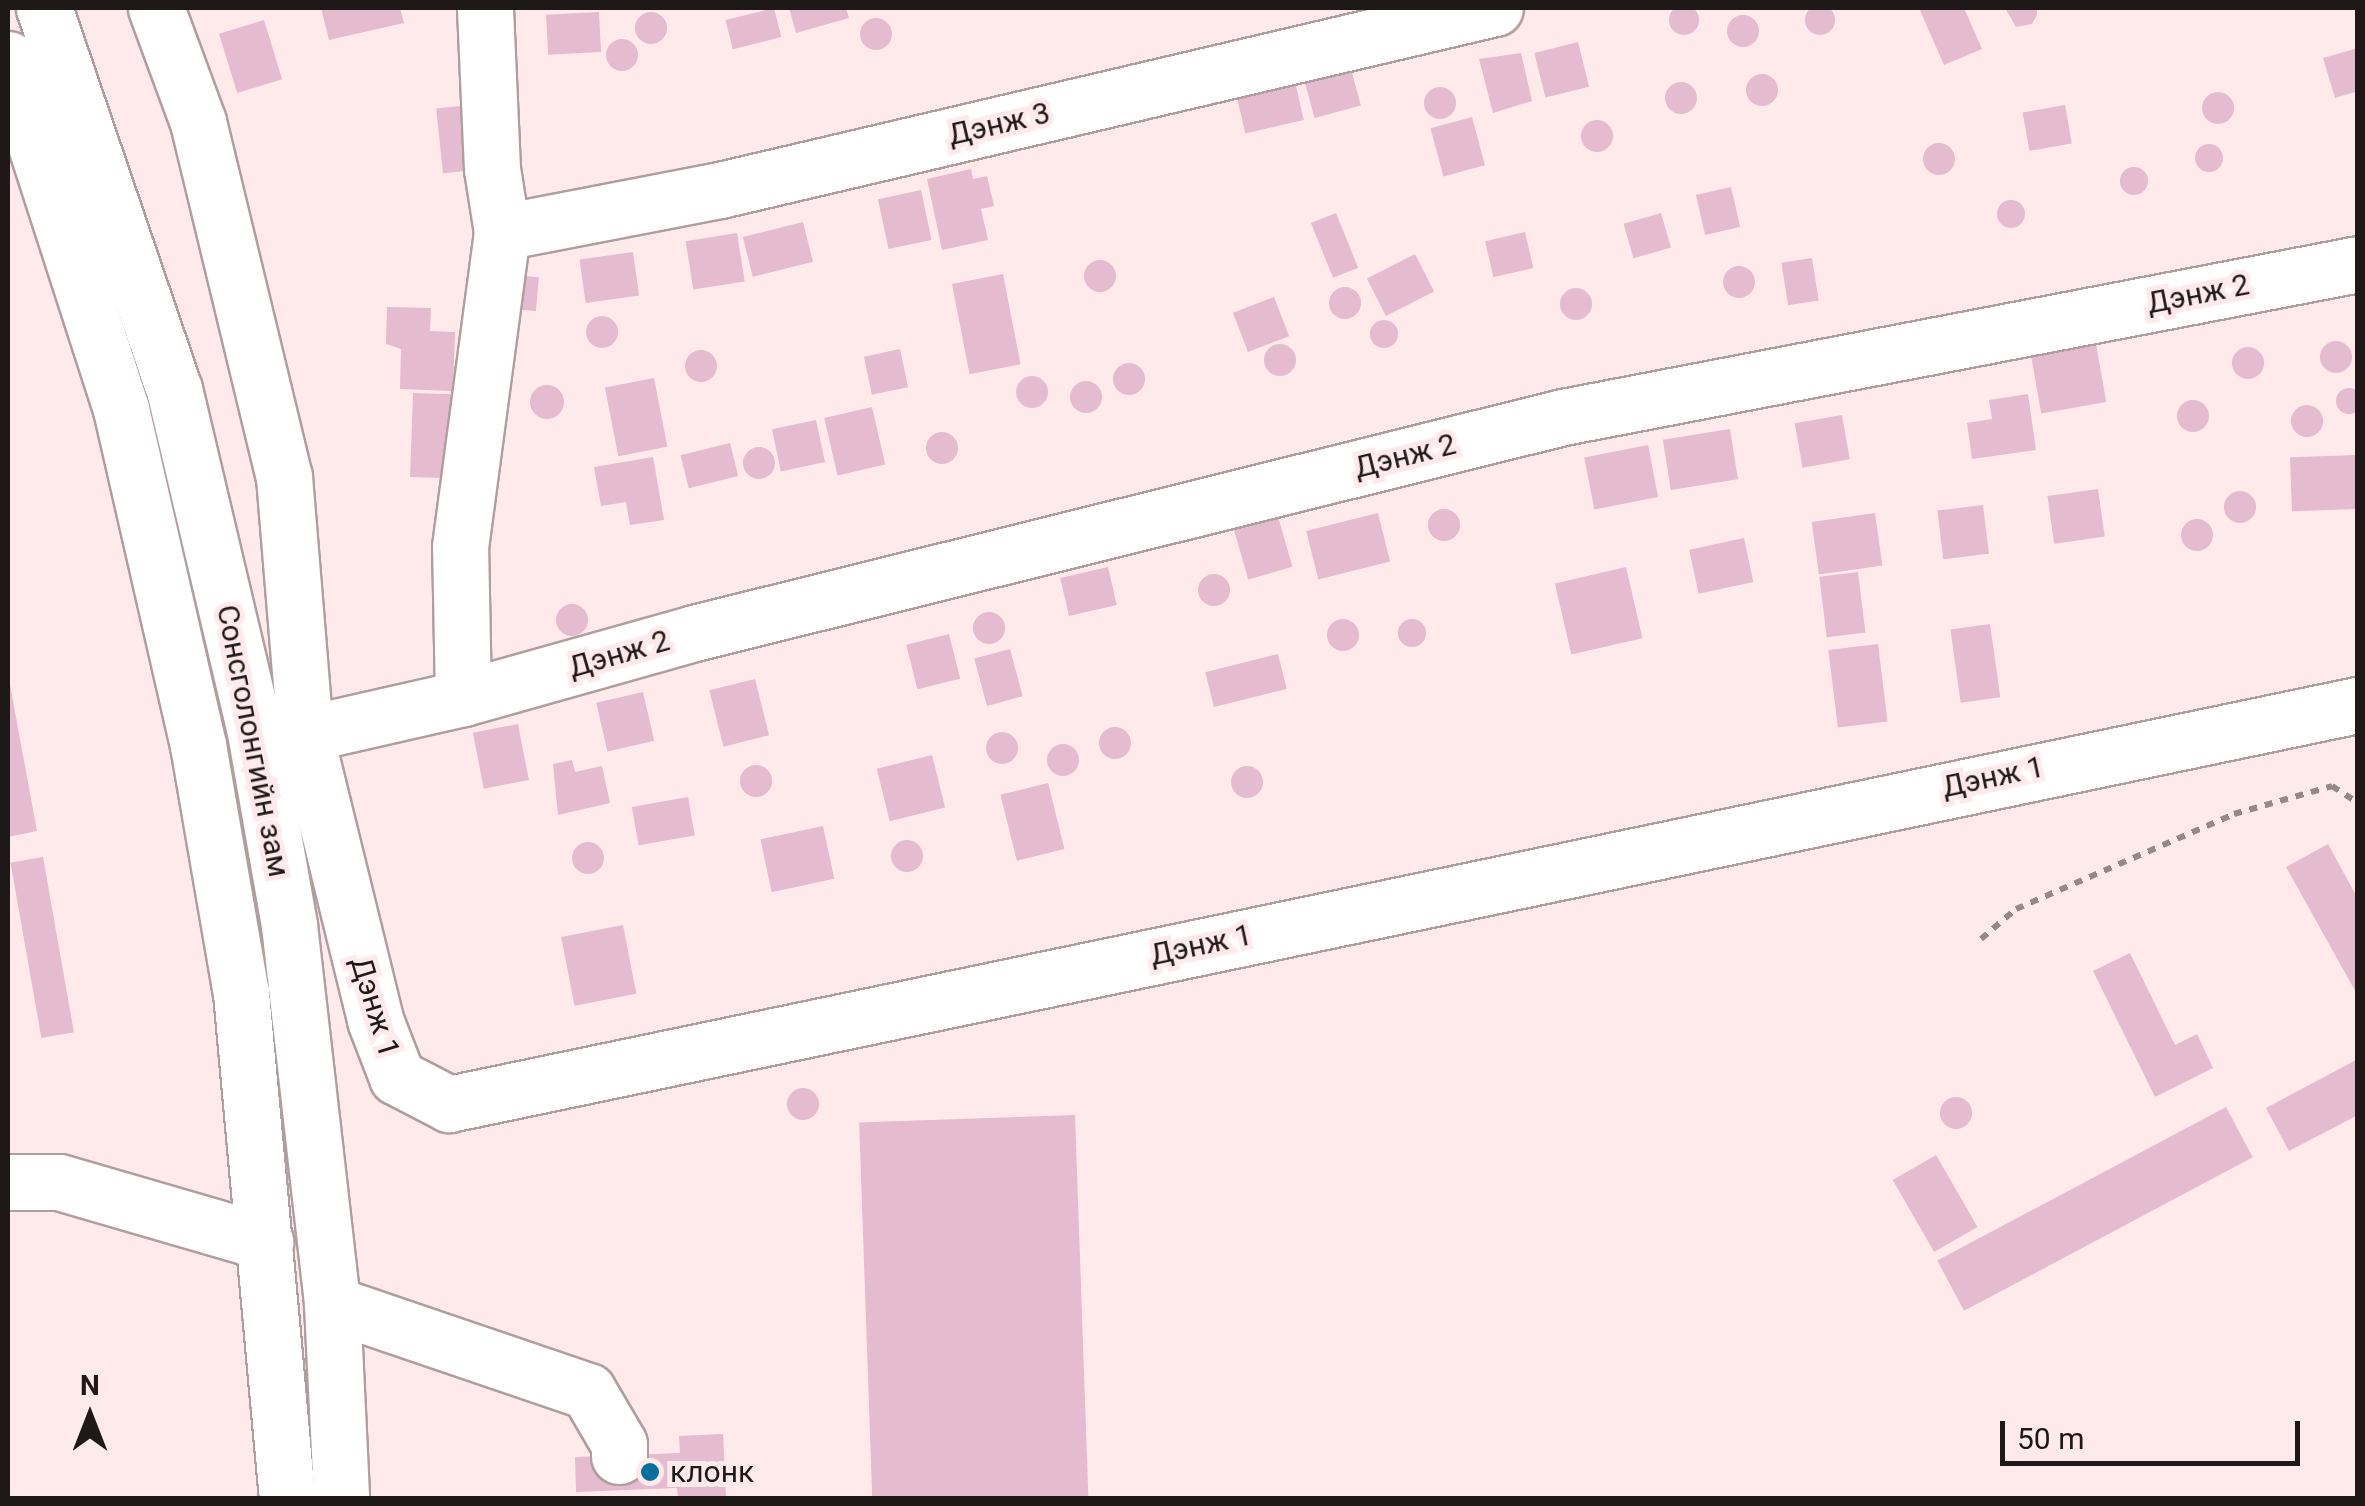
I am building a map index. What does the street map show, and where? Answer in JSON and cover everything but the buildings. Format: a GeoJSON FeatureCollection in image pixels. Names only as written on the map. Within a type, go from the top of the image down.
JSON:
{"type":"FeatureCollection","features":[{"type":"Feature","properties":{"kind":"street","name":"Сонсголонгийн зам"},"geometry":{"type":"LineString","coordinates":[[44,8],[174,389],[280,733],[289,925],[332,1304],[341,1498]]}},
{"type":"Feature","properties":{"kind":"street"},"geometry":{"type":"LineString","coordinates":[[156,8],[198,122],[284,476],[280,733]]}},
{"type":"Feature","properties":{"kind":"street"},"geometry":{"type":"LineString","coordinates":[[463,698],[460,547],[502,232],[492,169],[486,8]]}},
{"type":"Feature","properties":{"kind":"street","name":"Дэнж 3"},"geometry":{"type":"LineString","coordinates":[[502,232],[720,190],[1494,8]]}},
{"type":"Feature","properties":{"kind":"street","name":"Сонсголонгийн зам"},"geometry":{"type":"LineString","coordinates":[[8,59],[121,409],[198,745],[241,993],[287,1498]]}},
{"type":"Feature","properties":{"kind":"street","name":"Дэнж 2"},"geometry":{"type":"LineString","coordinates":[[280,733],[463,698],[713,628],[1564,417],[2358,264]]}},
{"type":"Feature","properties":{"kind":"street","name":"Дэнж 1"},"geometry":{"type":"LineString","coordinates":[[280,733],[397,1077],[449,1104],[2358,705]]}},
{"type":"Feature","properties":{"kind":"street"},"geometry":{"type":"LineString","coordinates":[[8,1182],[59,1182],[265,1242]]}},
{"type":"Feature","properties":{"kind":"street"},"geometry":{"type":"LineString","coordinates":[[332,1304],[588,1391],[619,1444],[620,1481]]}},
{"type":"Feature","properties":{"kind":"path"},"geometry":{"type":"LineString","coordinates":[[1981,939],[2016,909],[2234,814],[2332,786],[2358,803]]}},
{"type":"Feature","properties":{"kind":"place","name":"клонк"},"geometry":{"type":"Point","coordinates":[650,1472]}}]}
